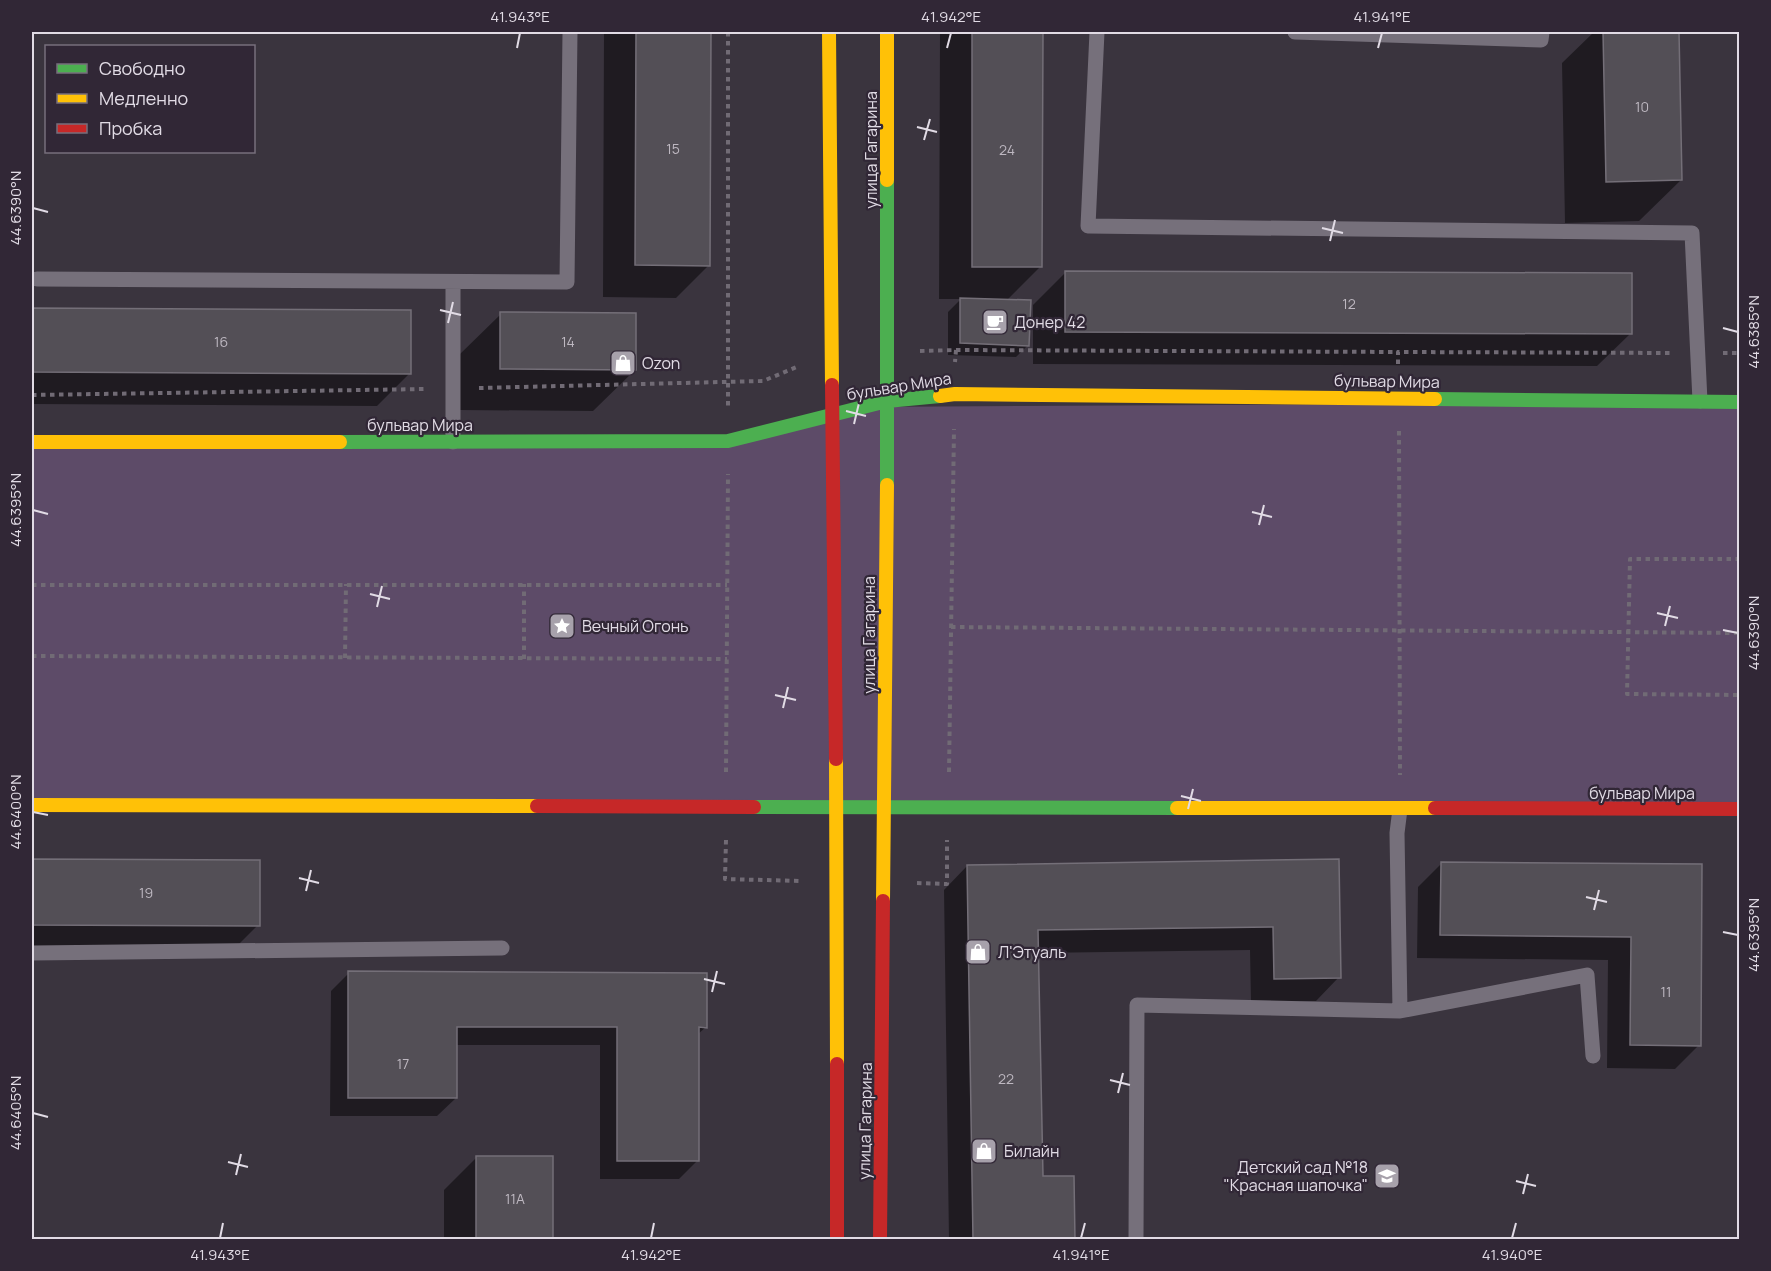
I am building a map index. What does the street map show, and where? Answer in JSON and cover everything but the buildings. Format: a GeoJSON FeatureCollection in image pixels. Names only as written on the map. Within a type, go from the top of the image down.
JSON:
{"type":"FeatureCollection","features":[{"type":"Feature","properties":{"kind":"street","name":"улица Гагарина"},"geometry":{"type":"LineString","coordinates":[[829,32],[836,807],[837,1239]]}},
{"type":"Feature","properties":{"kind":"street","name":"улица Гагарина"},"geometry":{"type":"LineString","coordinates":[[880,1239],[885,807],[887,32]]}},
{"type":"Feature","properties":{"kind":"street","name":"бульвар Мира"},"geometry":{"type":"LineString","coordinates":[[32,442],[728,441],[887,401],[955,394],[1740,402]]}},
{"type":"Feature","properties":{"kind":"street","name":"бульвар Мира"},"geometry":{"type":"LineString","coordinates":[[32,806],[1740,809]]}},
{"type":"Feature","properties":{"kind":"lane"},"geometry":{"type":"LineString","coordinates":[[38,279],[567,282],[570,32]]}},
{"type":"Feature","properties":{"kind":"lane"},"geometry":{"type":"LineString","coordinates":[[1097,32],[1088,226],[1692,233],[1700,401]]}},
{"type":"Feature","properties":{"kind":"lane"},"geometry":{"type":"LineString","coordinates":[[1295,32],[1426,34],[1541,40],[1542,32]]}},
{"type":"Feature","properties":{"kind":"lane"},"geometry":{"type":"LineString","coordinates":[[453,283],[453,442]]}},
{"type":"Feature","properties":{"kind":"lane"},"geometry":{"type":"LineString","coordinates":[[1400,809],[1397,833],[1400,1011]]}},
{"type":"Feature","properties":{"kind":"lane"},"geometry":{"type":"LineString","coordinates":[[32,953],[502,948]]}},
{"type":"Feature","properties":{"kind":"lane"},"geometry":{"type":"LineString","coordinates":[[1136,1239],[1137,1005],[1400,1011],[1587,975],[1593,1056]]}},
{"type":"Feature","properties":{"kind":"path"},"geometry":{"type":"LineString","coordinates":[[32,656],[727,660],[728,32]]}},
{"type":"Feature","properties":{"kind":"path"},"geometry":{"type":"LineString","coordinates":[[956,350],[1740,353]]}},
{"type":"Feature","properties":{"kind":"path"},"geometry":{"type":"LineString","coordinates":[[1398,352],[1400,809]]}},
{"type":"Feature","properties":{"kind":"path"},"geometry":{"type":"LineString","coordinates":[[32,395],[453,389],[763,381]]}},
{"type":"Feature","properties":{"kind":"path"},"geometry":{"type":"LineString","coordinates":[[1740,559],[1630,559],[1627,694],[1740,695]]}},
{"type":"Feature","properties":{"kind":"path"},"geometry":{"type":"LineString","coordinates":[[524,584],[524,659]]}},
{"type":"Feature","properties":{"kind":"path"},"geometry":{"type":"LineString","coordinates":[[32,585],[727,585]]}},
{"type":"Feature","properties":{"kind":"path"},"geometry":{"type":"LineString","coordinates":[[345,658],[346,585]]}},
{"type":"Feature","properties":{"kind":"path"},"geometry":{"type":"LineString","coordinates":[[951,627],[1740,633]]}},
{"type":"Feature","properties":{"kind":"shaded area"},"geometry":{"type":"Polygon","coordinates":[[[1739,402],[1739,809],[32,805],[32,442],[728,441],[860,407],[1739,402]]]}},
{"type":"Feature","properties":{"kind":"traffic: fast"},"geometry":{"type":"LineString","coordinates":[[887,180],[887,485]]}},
{"type":"Feature","properties":{"kind":"traffic: fast"},"geometry":{"type":"LineString","coordinates":[[340,442],[728,441],[887,401],[940,396]]}},
{"type":"Feature","properties":{"kind":"traffic: fast"},"geometry":{"type":"LineString","coordinates":[[1435,399],[1740,402]]}},
{"type":"Feature","properties":{"kind":"traffic: fast"},"geometry":{"type":"LineString","coordinates":[[754,807],[1177,808]]}},
{"type":"Feature","properties":{"kind":"traffic: slow"},"geometry":{"type":"LineString","coordinates":[[829,32],[832,385]]}},
{"type":"Feature","properties":{"kind":"traffic: slow"},"geometry":{"type":"LineString","coordinates":[[887,32],[887,180]]}},
{"type":"Feature","properties":{"kind":"traffic: slow"},"geometry":{"type":"LineString","coordinates":[[940,396],[955,394],[1435,399]]}},
{"type":"Feature","properties":{"kind":"traffic: slow"},"geometry":{"type":"LineString","coordinates":[[32,442],[340,442]]}},
{"type":"Feature","properties":{"kind":"traffic: slow"},"geometry":{"type":"LineString","coordinates":[[883,901],[887,485]]}},
{"type":"Feature","properties":{"kind":"traffic: slow"},"geometry":{"type":"LineString","coordinates":[[836,759],[837,1064]]}},
{"type":"Feature","properties":{"kind":"traffic: slow"},"geometry":{"type":"LineString","coordinates":[[32,805],[537,806]]}},
{"type":"Feature","properties":{"kind":"traffic: slow"},"geometry":{"type":"LineString","coordinates":[[1177,808],[1435,808]]}},
{"type":"Feature","properties":{"kind":"traffic: jam"},"geometry":{"type":"LineString","coordinates":[[832,385],[836,759]]}},
{"type":"Feature","properties":{"kind":"traffic: jam"},"geometry":{"type":"LineString","coordinates":[[537,806],[754,807]]}},
{"type":"Feature","properties":{"kind":"traffic: jam"},"geometry":{"type":"LineString","coordinates":[[1435,808],[1740,809]]}},
{"type":"Feature","properties":{"kind":"traffic: jam"},"geometry":{"type":"LineString","coordinates":[[880,1240],[883,901]]}},
{"type":"Feature","properties":{"kind":"traffic: jam"},"geometry":{"type":"LineString","coordinates":[[837,1064],[837,1240]]}},
{"type":"Feature","properties":{"kind":"place","name":"Донер 42"},"geometry":{"type":"Point","coordinates":[995,322]}},
{"type":"Feature","properties":{"kind":"place","name":"Ozon"},"geometry":{"type":"Point","coordinates":[623,363]}},
{"type":"Feature","properties":{"kind":"place","name":"Вечный Огонь"},"geometry":{"type":"Point","coordinates":[562,626]}},
{"type":"Feature","properties":{"kind":"place","name":"Л'Этуаль"},"geometry":{"type":"Point","coordinates":[978,952]}},
{"type":"Feature","properties":{"kind":"place","name":"Билайн"},"geometry":{"type":"Point","coordinates":[984,1151]}},
{"type":"Feature","properties":{"kind":"place","name":"Детский сад №18 \"Красная шапочка\""},"geometry":{"type":"Point","coordinates":[1387,1176]}}]}
